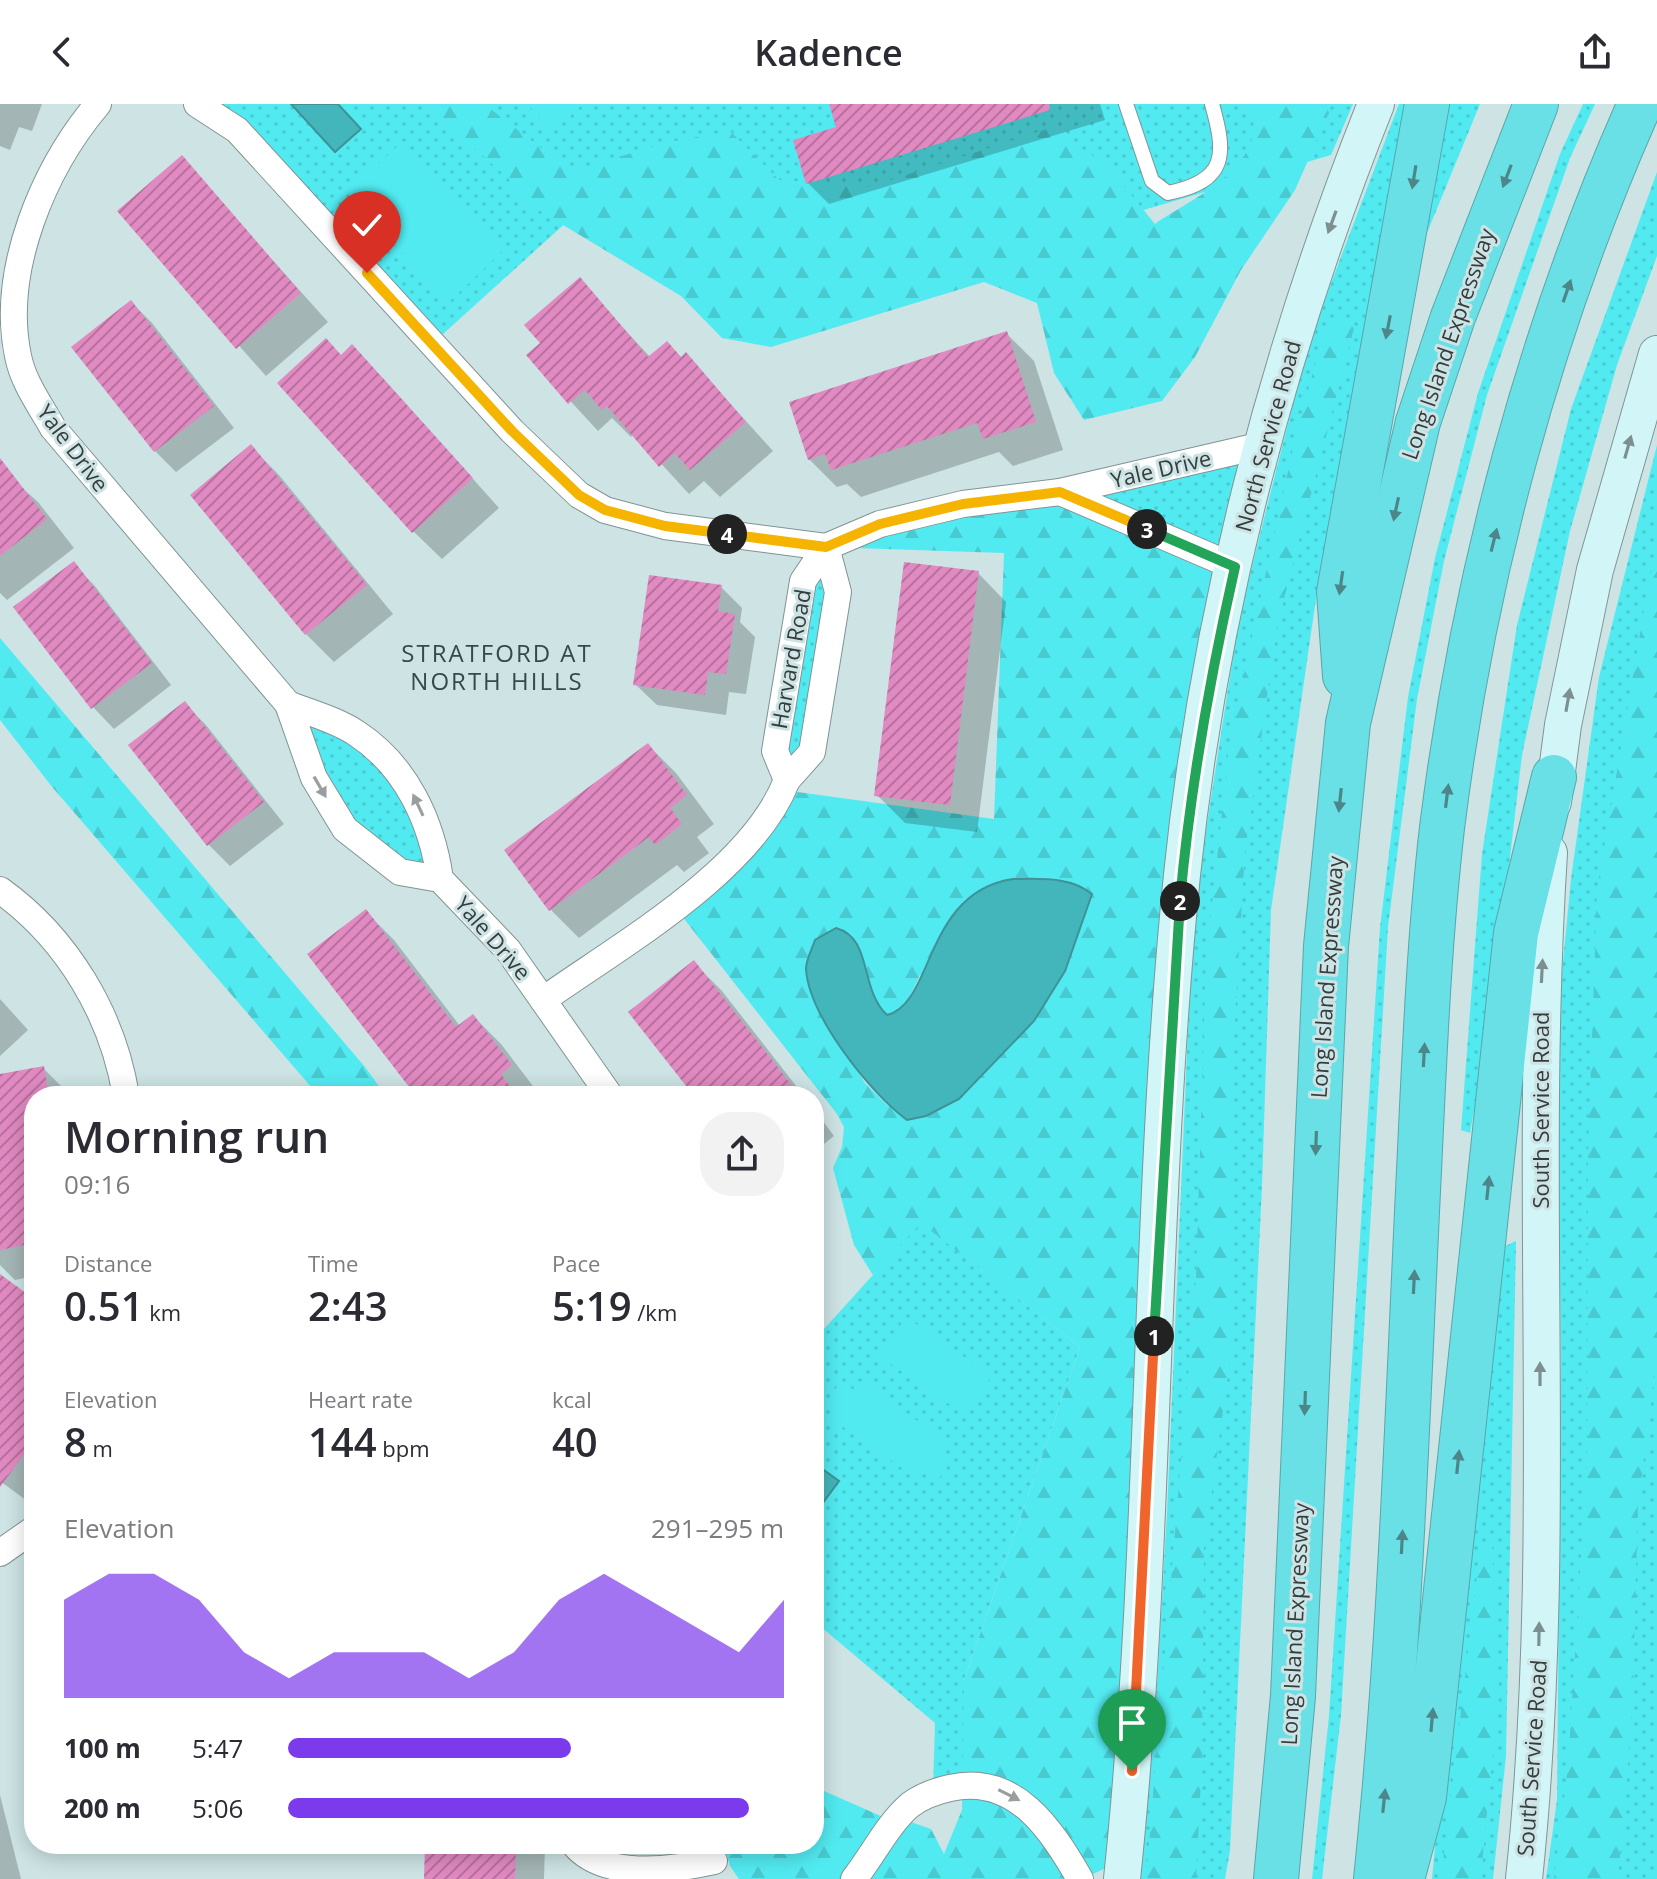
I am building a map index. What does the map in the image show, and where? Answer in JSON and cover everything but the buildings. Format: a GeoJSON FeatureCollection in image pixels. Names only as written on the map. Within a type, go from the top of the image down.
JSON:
{"type":"FeatureCollection","features":[{"type":"Feature","properties":{"kind":"highway"},"geometry":{"type":"LineString","coordinates":[[1348,723],[1339,592],[1427,104]]}},
{"type":"Feature","properties":{"kind":"highway","name":"Long Island Expressway"},"geometry":{"type":"LineString","coordinates":[[1276,1879],[1293,1696],[1326,946],[1348,723],[1418,422],[1453,317],[1536,104]]}},
{"type":"Feature","properties":{"kind":"highway"},"geometry":{"type":"LineString","coordinates":[[1376,1879],[1396,1649],[1431,952],[1456,727],[1486,571],[1520,441],[1576,266],[1640,104]]}},
{"type":"Feature","properties":{"kind":"highway"},"geometry":{"type":"LineString","coordinates":[[1402,1879],[1424,1797],[1516,933],[1554,777]]}},
{"type":"Feature","properties":{"kind":"main road","name":"North Service Road"},"geometry":{"type":"LineString","coordinates":[[1122,1879],[1138,1684],[1173,975],[1197,765],[1214,658],[1263,445],[1323,249],[1376,104]]}},
{"type":"Feature","properties":{"kind":"main road","name":"South Service Road"},"geometry":{"type":"LineString","coordinates":[[1524,1879],[1537,1726],[1540,1027],[1554,777],[1595,570],[1657,354]]}},
{"type":"Feature","properties":{"kind":"street","name":"Yale Drive"},"geometry":{"type":"LineString","coordinates":[[98,104],[58,156],[36,207],[21,258],[14,314],[18,356],[29,387],[53,428],[288,704],[314,778],[345,829],[400,872],[440,879]]}},
{"type":"Feature","properties":{"kind":"street"},"geometry":{"type":"LineString","coordinates":[[197,104],[237,130],[512,431],[579,495],[605,510],[665,526],[826,547]]}},
{"type":"Feature","properties":{"kind":"street","name":"Yale Drive"},"geometry":{"type":"LineString","coordinates":[[826,547],[880,524],[949,507],[1060,492],[1263,445]]}},
{"type":"Feature","properties":{"kind":"street","name":"Yale Drive"},"geometry":{"type":"LineString","coordinates":[[1060,492],[1235,567]]}},
{"type":"Feature","properties":{"kind":"street","name":"Harvard Road"},"geometry":{"type":"LineString","coordinates":[[787,780],[775,751],[795,627],[803,581],[826,547]]}},
{"type":"Feature","properties":{"kind":"street","name":"Harvard Road"},"geometry":{"type":"LineString","coordinates":[[543,1000],[714,877],[745,847],[778,801],[787,780],[812,752],[838,592],[826,547]]}},
{"type":"Feature","properties":{"kind":"street","name":"Yale Drive"},"geometry":{"type":"LineString","coordinates":[[288,704],[357,733],[406,781],[434,841],[440,879],[508,950],[603,1086]]}},
{"type":"Feature","properties":{"kind":"street"},"geometry":{"type":"LineString","coordinates":[[0,890],[48,931],[94,995],[121,1067],[124,1086]]}},
{"type":"Feature","properties":{"kind":"street"},"geometry":{"type":"LineString","coordinates":[[0,1553],[24,1536]]}},
{"type":"Feature","properties":{"kind":"street"},"geometry":{"type":"LineString","coordinates":[[854,1879],[910,1805],[933,1791],[965,1784],[994,1787],[1023,1802],[1047,1827],[1080,1879]]}},
{"type":"Feature","properties":{"kind":"street"},"geometry":{"type":"LineString","coordinates":[[582,1854],[587,1861],[617,1876],[714,1861]]}},
{"type":"Feature","properties":{"kind":"lane"},"geometry":{"type":"LineString","coordinates":[[1126,104],[1152,181],[1168,193],[1190,189],[1213,173],[1224,146],[1212,104]]}},
{"type":"Feature","properties":{"kind":"green space"},"geometry":{"type":"Polygon","coordinates":[[[197,104],[1353,104],[1331,155],[735,330],[591,200],[432,344],[197,104]]]}},
{"type":"Feature","properties":{"kind":"green space"},"geometry":{"type":"Polygon","coordinates":[[[425,104],[484,104],[571,171],[665,143],[730,131],[779,180],[869,187],[1050,128],[1107,165],[1155,224],[1209,190],[1241,161],[1250,144],[1254,125],[1249,104],[1326,104],[1329,113],[1295,190],[1241,270],[1195,357],[1162,401],[1084,420],[1054,373],[1037,303],[984,282],[771,347],[722,338],[681,296],[520,199],[510,180],[425,104]]]}},
{"type":"Feature","properties":{"kind":"green space"},"geometry":{"type":"Polygon","coordinates":[[[527,104],[583,104],[553,132],[527,104]]]}},
{"type":"Feature","properties":{"kind":"green space"},"geometry":{"type":"Polygon","coordinates":[[[1399,104],[1405,104],[1375,287],[1320,571],[1271,910],[1262,1186],[1230,1851],[1225,1879],[1139,1879],[1154,1736],[1167,1513],[1193,914],[1239,618],[1308,344],[1399,104]]]}},
{"type":"Feature","properties":{"kind":"green space"},"geometry":{"type":"Polygon","coordinates":[[[1438,104],[1480,104],[1420,250],[1438,104]]]}},
{"type":"Feature","properties":{"kind":"green space"},"geometry":{"type":"Polygon","coordinates":[[[1583,104],[1595,104],[1570,158],[1487,395],[1444,561],[1417,699],[1388,927],[1341,1715],[1322,1879],[1312,1879],[1329,1716],[1380,928],[1408,697],[1435,558],[1478,393],[1560,154],[1583,104]]]}},
{"type":"Feature","properties":{"kind":"green space"},"geometry":{"type":"Polygon","coordinates":[[[403,141],[505,249],[449,302],[347,193],[403,141]]]}},
{"type":"Feature","properties":{"kind":"green space"},"geometry":{"type":"Polygon","coordinates":[[[1657,172],[1657,256],[1617,365],[1570,531],[1522,755],[1492,1010],[1470,1133],[1461,1130],[1482,854],[1517,625],[1571,409],[1657,172]]]}},
{"type":"Feature","properties":{"kind":"green space"},"geometry":{"type":"Polygon","coordinates":[[[1341,315],[1354,328],[1277,626],[1245,852],[1231,1082],[1234,1332],[1204,1548],[1202,1760],[1196,1879],[1146,1879],[1196,1280],[1206,962],[1230,738],[1293,448],[1323,334],[1341,315]]]}},
{"type":"Feature","properties":{"kind":"green space"},"geometry":{"type":"Polygon","coordinates":[[[1657,445],[1657,1879],[1546,1879],[1557,1800],[1561,1367],[1557,1024],[1571,879],[1599,677],[1657,445]]]}},
{"type":"Feature","properties":{"kind":"green space"},"geometry":{"type":"Polygon","coordinates":[[[1243,461],[1217,549],[1086,497],[1243,461]]]}},
{"type":"Feature","properties":{"kind":"green space"},"geometry":{"type":"Polygon","coordinates":[[[1060,492],[1235,567],[1214,658],[1108,1867],[1093,1874],[1078,1875],[1080,1879],[739,1879],[727,1854],[824,1854],[824,1791],[892,1821],[905,1820],[931,1829],[944,1854],[962,1810],[964,1680],[1080,1347],[921,1223],[873,1275],[854,1245],[833,1168],[842,1147],[844,1127],[824,1097],[824,1086],[815,1086],[674,906],[783,790],[994,819],[1004,553],[826,547],[1060,492]],[[1074,944],[920,975],[904,1005],[887,1015],[874,1003],[859,945],[813,998],[865,1083],[888,1106],[959,1099],[1034,1021],[1065,971],[1074,944]]]}},
{"type":"Feature","properties":{"kind":"green space"},"geometry":{"type":"Polygon","coordinates":[[[826,547],[838,592],[812,752],[787,780],[775,751],[803,581],[826,547]]]}},
{"type":"Feature","properties":{"kind":"green space"},"geometry":{"type":"Polygon","coordinates":[[[1657,551],[1657,1356],[1638,1504],[1632,1718],[1618,1879],[1554,1879],[1568,1766],[1587,1462],[1588,1153],[1597,890],[1649,580],[1657,551]]]}},
{"type":"Feature","properties":{"kind":"green space"},"geometry":{"type":"Polygon","coordinates":[[[0,638],[379,1086],[310,1086],[53,788],[0,720],[0,638]]]}},
{"type":"Feature","properties":{"kind":"green space"},"geometry":{"type":"Polygon","coordinates":[[[288,704],[406,781],[440,879],[345,829],[288,704]]]}},
{"type":"Feature","properties":{"kind":"green space"},"geometry":{"type":"Polygon","coordinates":[[[921,1222],[1080,1347],[964,1680],[965,1784],[933,1791],[935,1723],[824,1629],[824,1329],[921,1222]]]}},
{"type":"Feature","properties":{"kind":"green space"},"geometry":{"type":"Polygon","coordinates":[[[1516,1241],[1506,1756],[1493,1879],[1432,1879],[1456,1622],[1501,1248],[1516,1241]]]}},
{"type":"Feature","properties":{"kind":"green space"},"geometry":{"type":"Polygon","coordinates":[[[906,1317],[992,1376],[965,1415],[879,1356],[906,1317]]]}},
{"type":"Feature","properties":{"kind":"green space"},"geometry":{"type":"Polygon","coordinates":[[[841,1381],[854,1390],[861,1381],[946,1441],[940,1450],[953,1459],[938,1480],[925,1471],[919,1480],[833,1420],[839,1411],[826,1402],[841,1381]]]}},
{"type":"Feature","properties":{"kind":"green space"},"geometry":{"type":"Polygon","coordinates":[[[1492,1540],[1499,1694],[1481,1873],[1480,1879],[1441,1879],[1481,1543],[1492,1540]]]}},
{"type":"Feature","properties":{"kind":"shaded area"},"geometry":{"type":"Polygon","coordinates":[[[291,104],[338,104],[361,129],[335,152],[291,104]]]}},
{"type":"Feature","properties":{"kind":"shaded area"},"geometry":{"type":"Polygon","coordinates":[[[1013,879],[1064,881],[1092,894],[1065,971],[1034,1021],[959,1099],[926,1116],[907,1120],[860,1073],[818,1009],[806,969],[815,940],[836,928],[856,942],[872,992],[887,1015],[902,1007],[914,991],[946,925],[962,904],[984,888],[1013,879]]]}},
{"type":"Feature","properties":{"kind":"shaded area"},"geometry":{"type":"Polygon","coordinates":[[[824,1470],[839,1481],[824,1501],[824,1470]]]}},
{"type":"Feature","properties":{"kind":"district","name":"STRATFORD AT NORTH HILLS"},"geometry":{"type":"Point","coordinates":[497,668]}},
{"type":"Feature","properties":{"kind":"route"},"geometry":{"type":"LineString","coordinates":[[367,273],[512,431],[579,495],[605,510],[665,526],[826,547],[880,524],[963,504],[1060,492],[1235,567],[1214,658],[1197,765],[1173,975],[1132,1771]]}}]}
